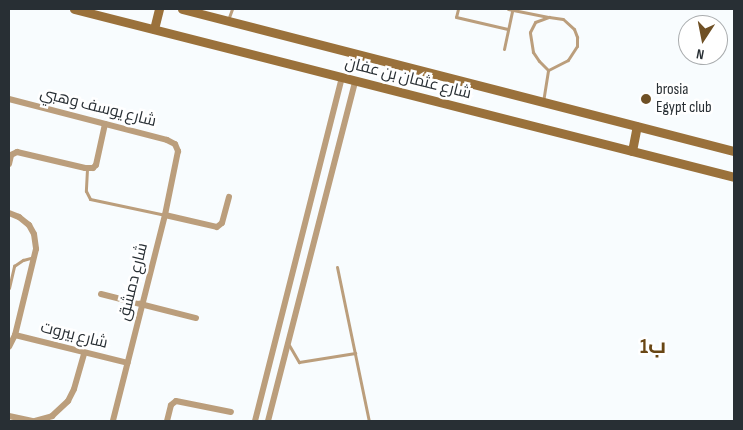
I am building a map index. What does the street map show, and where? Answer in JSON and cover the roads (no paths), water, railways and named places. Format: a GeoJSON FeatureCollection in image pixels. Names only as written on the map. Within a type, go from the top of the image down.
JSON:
{"type":"FeatureCollection","features":[{"type":"Feature","properties":{"kind":"main road","name":"شارع عثمان بن عفان"},"geometry":{"type":"LineString","coordinates":[[74,9],[734,177]]}},
{"type":"Feature","properties":{"kind":"main road"},"geometry":{"type":"LineString","coordinates":[[154,29],[159,9]]}},
{"type":"Feature","properties":{"kind":"main road","name":"شارع عثمان بن عفان"},"geometry":{"type":"LineString","coordinates":[[182,9],[734,150]]}},
{"type":"Feature","properties":{"kind":"main road"},"geometry":{"type":"LineString","coordinates":[[632,151],[638,126]]}},
{"type":"Feature","properties":{"kind":"street"},"geometry":{"type":"LineString","coordinates":[[255,421],[342,78]]}},
{"type":"Feature","properties":{"kind":"street"},"geometry":{"type":"LineString","coordinates":[[268,421],[355,81]]}},
{"type":"Feature","properties":{"kind":"street","name":"شارع يوسف وهبي"},"geometry":{"type":"LineString","coordinates":[[9,99],[167,140],[177,148]]}},
{"type":"Feature","properties":{"kind":"street"},"geometry":{"type":"LineString","coordinates":[[9,164],[11,155],[17,152],[87,168],[96,165],[105,124]]}},
{"type":"Feature","properties":{"kind":"street","name":"شارع دمشق"},"geometry":{"type":"LineString","coordinates":[[113,421],[165,215],[178,158],[177,148]]}},
{"type":"Feature","properties":{"kind":"street"},"geometry":{"type":"LineString","coordinates":[[318,171],[332,174]]}},
{"type":"Feature","properties":{"kind":"street"},"geometry":{"type":"LineString","coordinates":[[165,215],[217,227],[222,223],[229,198]]}},
{"type":"Feature","properties":{"kind":"street"},"geometry":{"type":"LineString","coordinates":[[311,201],[324,205]]}},
{"type":"Feature","properties":{"kind":"street"},"geometry":{"type":"LineString","coordinates":[[9,213],[19,217],[32,229],[36,242],[35,257],[9,347]]}},
{"type":"Feature","properties":{"kind":"street"},"geometry":{"type":"LineString","coordinates":[[101,294],[196,318]]}},
{"type":"Feature","properties":{"kind":"street","name":"شارع بيروت"},"geometry":{"type":"LineString","coordinates":[[12,334],[128,364]]}},
{"type":"Feature","properties":{"kind":"street"},"geometry":{"type":"LineString","coordinates":[[9,416],[34,421],[54,414],[68,401],[76,382],[84,353]]}},
{"type":"Feature","properties":{"kind":"street"},"geometry":{"type":"LineString","coordinates":[[167,421],[172,405],[176,401],[231,412]]}},
{"type":"Feature","properties":{"kind":"lane"},"geometry":{"type":"LineString","coordinates":[[228,21],[232,9]]}},
{"type":"Feature","properties":{"kind":"lane"},"geometry":{"type":"LineString","coordinates":[[458,9],[456,17],[508,29]]}},
{"type":"Feature","properties":{"kind":"lane"},"geometry":{"type":"LineString","coordinates":[[504,50],[510,9],[563,19],[574,29],[577,37],[577,46],[568,60],[548,70]]}},
{"type":"Feature","properties":{"kind":"lane"},"geometry":{"type":"LineString","coordinates":[[543,102],[548,70],[533,52],[530,32],[536,22],[549,17]]}},
{"type":"Feature","properties":{"kind":"lane"},"geometry":{"type":"LineString","coordinates":[[87,168],[86,191],[90,199],[165,215]]}},
{"type":"Feature","properties":{"kind":"lane"},"geometry":{"type":"LineString","coordinates":[[9,288],[14,266],[24,260],[35,257]]}},
{"type":"Feature","properties":{"kind":"lane"},"geometry":{"type":"LineString","coordinates":[[337,267],[369,421]]}},
{"type":"Feature","properties":{"kind":"lane"},"geometry":{"type":"LineString","coordinates":[[288,343],[299,362],[355,353]]}},
{"type":"Feature","properties":{"kind":"place","name":"brosia Egypt club"},"geometry":{"type":"Point","coordinates":[646,99]}},
{"type":"Feature","properties":{"kind":"district","name":"ب1"},"geometry":{"type":"Point","coordinates":[653,347]}}]}
